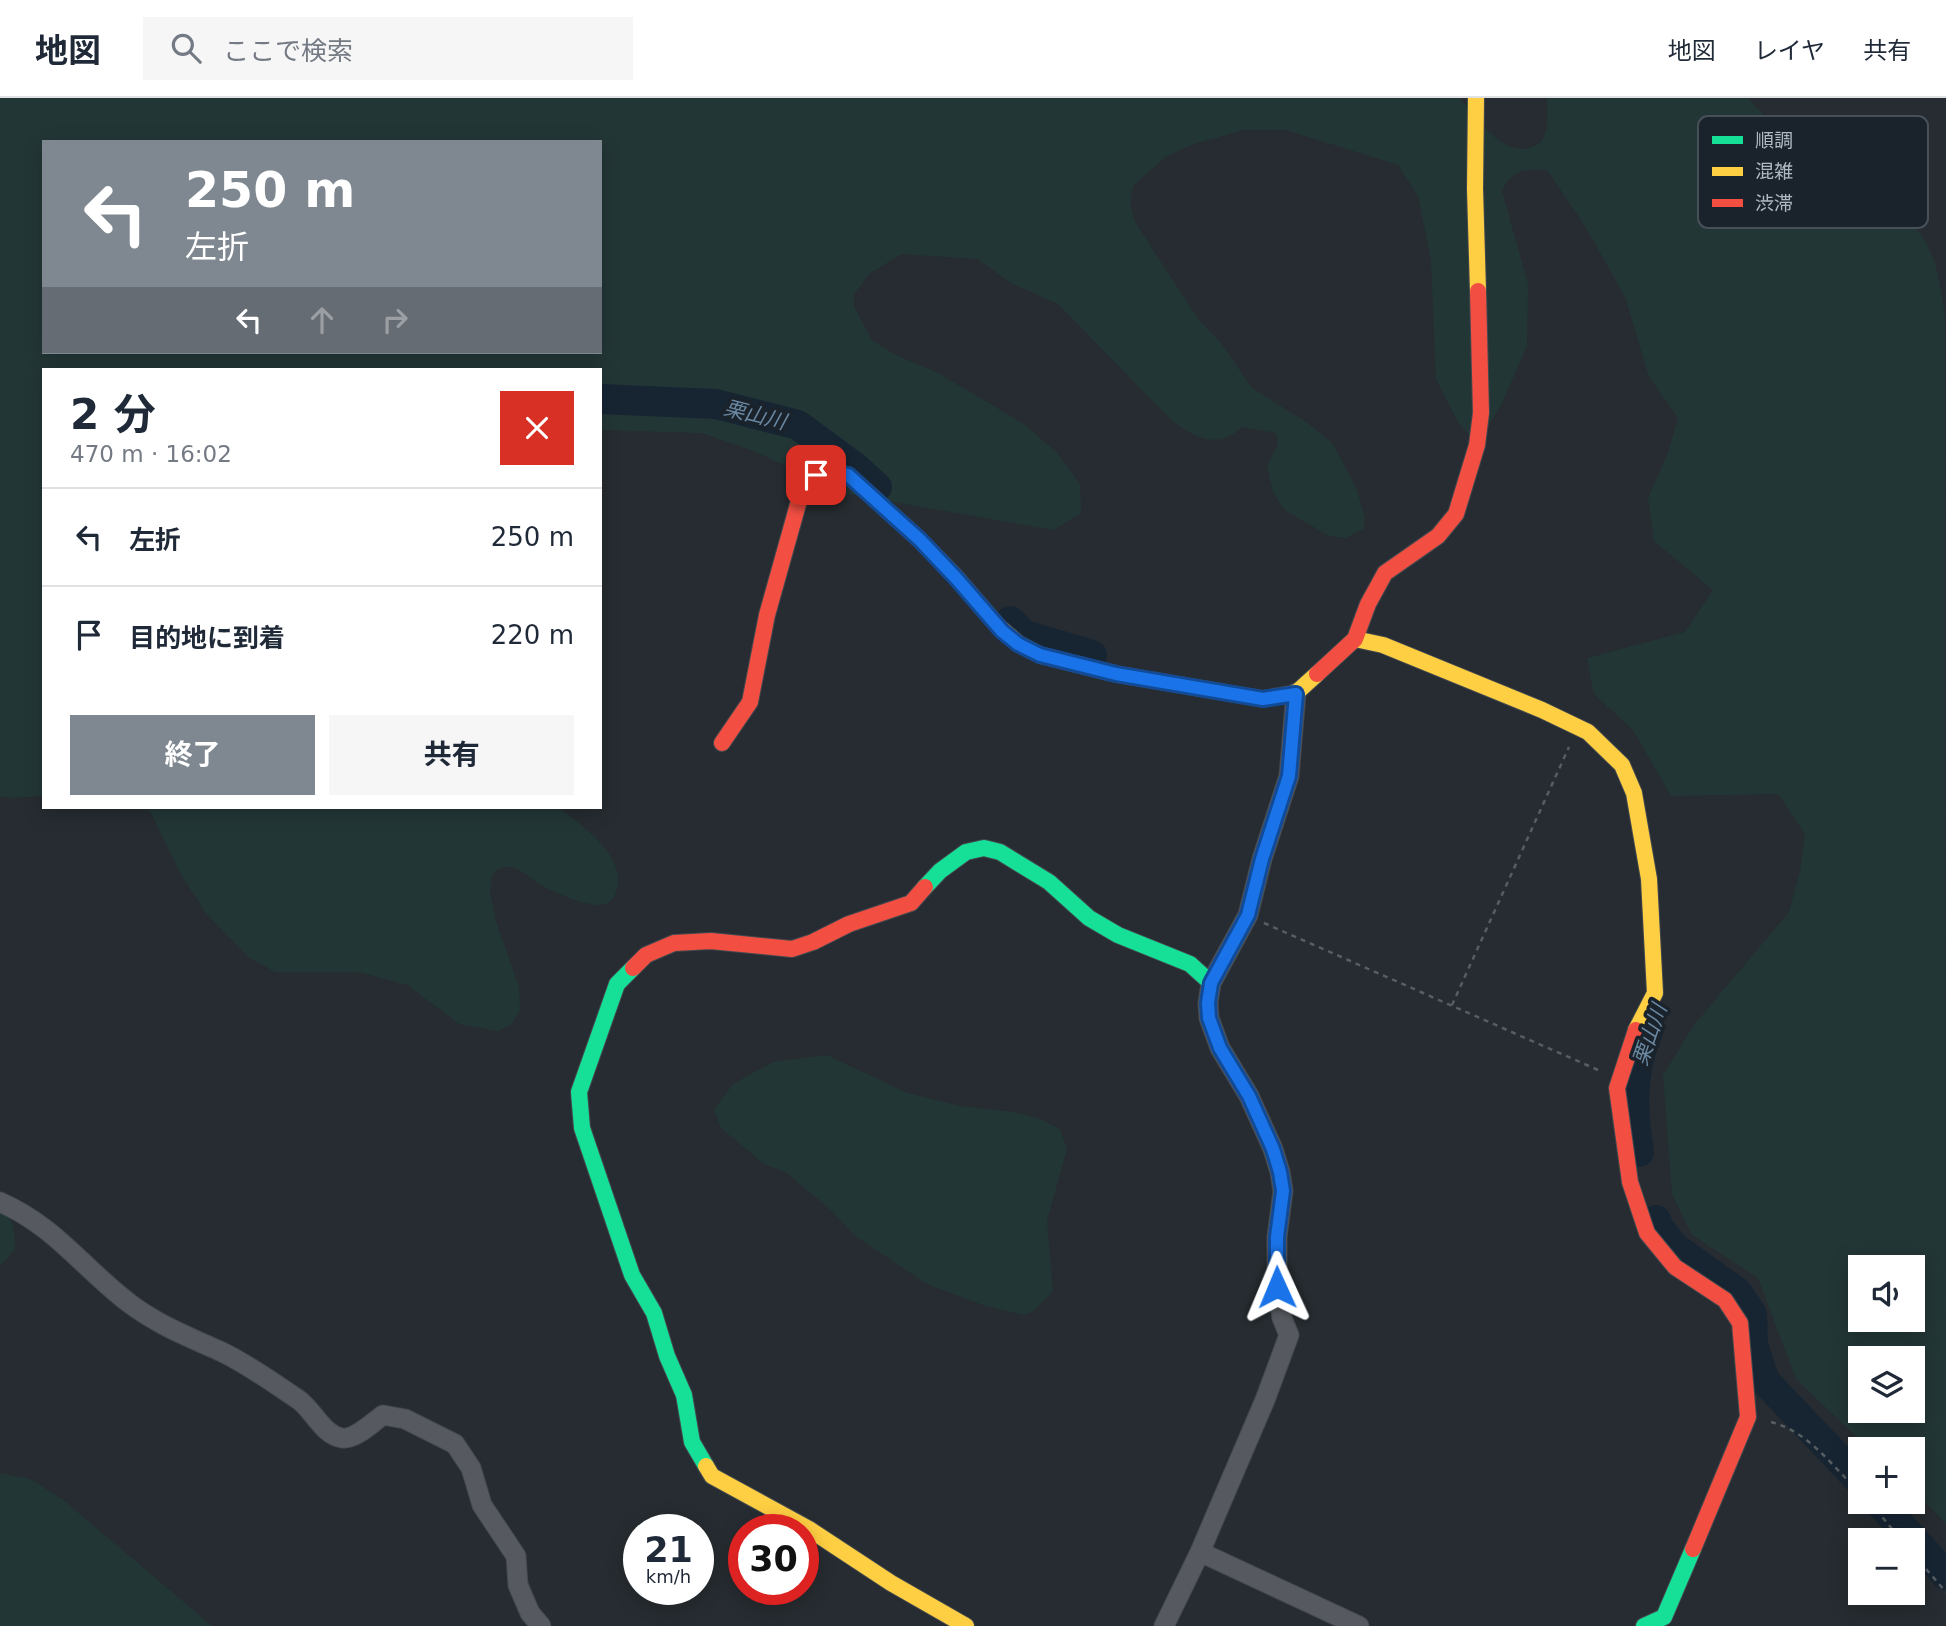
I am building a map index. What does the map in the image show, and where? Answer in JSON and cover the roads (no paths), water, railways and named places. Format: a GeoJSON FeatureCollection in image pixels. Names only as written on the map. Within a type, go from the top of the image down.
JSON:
{"type":"FeatureCollection","features":[{"type":"Feature","properties":{"kind":"street"},"geometry":{"type":"LineString","coordinates":[[722,743],[750,702],[767,615],[802,489],[816,475],[828,471],[848,475],[920,540],[1002,631],[1018,644],[1040,655],[1116,674],[1263,699],[1296,694],[1354,639],[1368,604],[1385,573],[1438,536],[1456,514],[1477,445],[1481,413],[1475,188],[1476,98]]}},
{"type":"Feature","properties":{"kind":"street"},"geometry":{"type":"LineString","coordinates":[[1354,639],[1383,645],[1542,710],[1588,732],[1622,765],[1634,793],[1649,879],[1655,993],[1631,1041],[1617,1088],[1630,1182],[1647,1233],[1675,1267],[1725,1300],[1740,1323],[1748,1417],[1664,1617],[1644,1626]]}},
{"type":"Feature","properties":{"kind":"street"},"geometry":{"type":"LineString","coordinates":[[1164,1626],[1200,1552],[1265,1400],[1289,1335],[1282,1318],[1277,1287],[1277,1237],[1283,1191],[1280,1172],[1273,1149],[1249,1096],[1220,1048],[1213,1032],[1209,1011],[1211,983],[1248,915],[1262,859],[1289,776],[1296,694]]}},
{"type":"Feature","properties":{"kind":"street"},"geometry":{"type":"LineString","coordinates":[[966,1626],[891,1583],[809,1529],[712,1476],[692,1443],[684,1395],[667,1356],[654,1313],[632,1275],[582,1128],[579,1092],[617,984],[646,955],[674,943],[711,940],[792,949],[813,942],[849,924],[911,903],[940,871],[966,852],[984,848],[1000,852],[1049,882],[1089,918],[1118,935],[1190,964],[1211,983]]}},
{"type":"Feature","properties":{"kind":"street"},"geometry":{"type":"LineString","coordinates":[[0,1202],[20,1211],[57,1237],[128,1302],[172,1331],[225,1353],[302,1402],[330,1432],[342,1438],[351,1437],[383,1415],[405,1419],[455,1444],[471,1468],[482,1505],[516,1556],[519,1585],[530,1613],[541,1626]]}},
{"type":"Feature","properties":{"kind":"street"},"geometry":{"type":"LineString","coordinates":[[1200,1552],[1359,1626]]}},
{"type":"Feature","properties":{"kind":"waterway","name":"栗山川"},"geometry":{"type":"LineString","coordinates":[[602,399],[716,404],[798,425],[855,467],[877,487]]}},
{"type":"Feature","properties":{"kind":"waterway","name":"栗山川"},"geometry":{"type":"LineString","coordinates":[[1010,621],[1024,635],[1092,655]]}},
{"type":"Feature","properties":{"kind":"waterway","name":"栗山川"},"geometry":{"type":"LineString","coordinates":[[1639,1152],[1634,1091],[1638,1061],[1648,1032]]}},
{"type":"Feature","properties":{"kind":"waterway","name":"栗山川"},"geometry":{"type":"LineString","coordinates":[[1656,1220],[1674,1247],[1737,1292],[1752,1314],[1753,1345],[1765,1381],[1848,1468]]}},
{"type":"Feature","properties":{"kind":"waterway","name":"栗山川"},"geometry":{"type":"LineString","coordinates":[[1890,1514],[1946,1575]]}}]}
